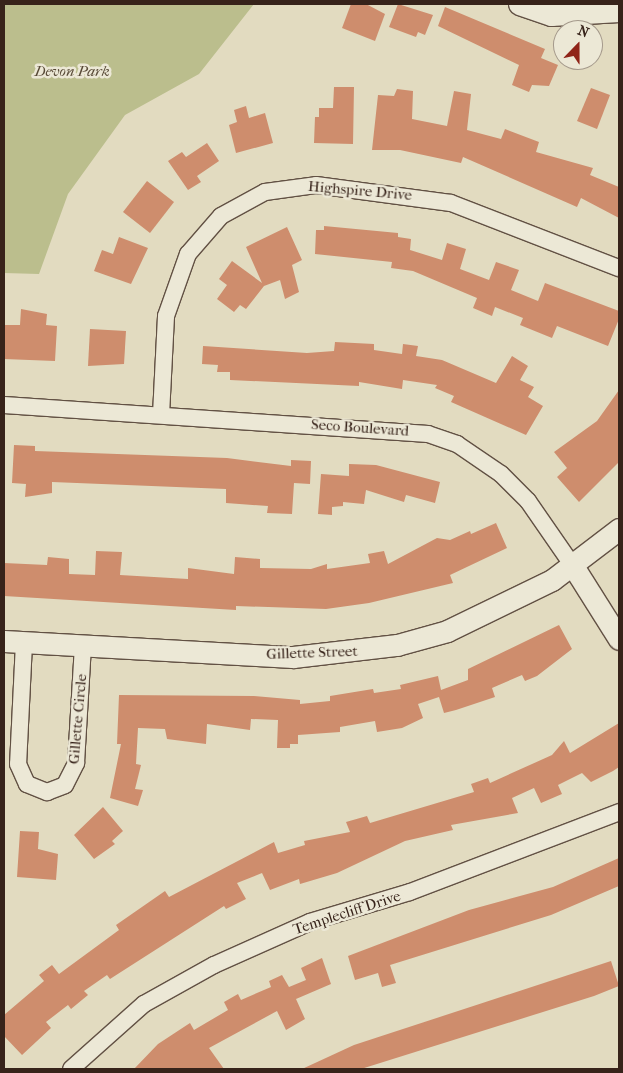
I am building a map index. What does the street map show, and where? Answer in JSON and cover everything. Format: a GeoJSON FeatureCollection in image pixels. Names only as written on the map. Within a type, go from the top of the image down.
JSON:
{"type":"FeatureCollection","features":[{"type":"Feature","properties":{"kind":"street"},"geometry":{"type":"LineString","coordinates":[[519,4],[551,15],[619,11]]}},
{"type":"Feature","properties":{"kind":"street","name":"Highspire Drive"},"geometry":{"type":"LineString","coordinates":[[161,415],[166,316],[188,254],[221,216],[266,192],[316,184],[451,203],[619,268]]}},
{"type":"Feature","properties":{"kind":"street","name":"Seco Boulevard"},"geometry":{"type":"LineString","coordinates":[[4,405],[398,429],[457,444],[501,474],[528,501],[573,566],[619,639]]}},
{"type":"Feature","properties":{"kind":"street","name":"Gillette Street"},"geometry":{"type":"LineString","coordinates":[[14,642],[293,657],[344,654],[447,631],[573,566],[619,529]]}},
{"type":"Feature","properties":{"kind":"street","name":"Gillette Circle"},"geometry":{"type":"LineString","coordinates":[[14,642],[18,764],[28,784],[47,792],[65,785],[76,763],[83,646]]}},
{"type":"Feature","properties":{"kind":"street","name":"Templecliff Drive"},"geometry":{"type":"LineString","coordinates":[[71,1069],[144,1004],[214,965],[310,922],[410,892],[619,812]]}},
{"type":"Feature","properties":{"kind":"green space","name":"Devon Park"},"geometry":{"type":"Polygon","coordinates":[[[4,4],[254,4],[199,74],[125,115],[68,194],[39,274],[4,273],[4,4]]]}},
{"type":"Feature","properties":{"kind":"building"},"geometry":{"type":"Polygon","coordinates":[[[351,4],[366,4],[385,14],[375,41],[342,28],[351,4]]]}},
{"type":"Feature","properties":{"kind":"building"},"geometry":{"type":"Polygon","coordinates":[[[398,4],[433,15],[425,35],[418,32],[416,37],[389,27],[398,4]]]}},
{"type":"Feature","properties":{"kind":"building"},"geometry":{"type":"Polygon","coordinates":[[[445,7],[545,49],[541,58],[553,63],[553,70],[556,70],[549,86],[532,85],[529,92],[512,85],[519,65],[438,26],[445,7]]]}},
{"type":"Feature","properties":{"kind":"building"},"geometry":{"type":"Polygon","coordinates":[[[334,87],[354,87],[353,144],[314,143],[315,117],[319,117],[319,108],[333,108],[334,87]]]}},
{"type":"Feature","properties":{"kind":"building"},"geometry":{"type":"Polygon","coordinates":[[[591,88],[610,95],[597,129],[577,121],[591,88]]]}},
{"type":"Feature","properties":{"kind":"building"},"geometry":{"type":"Polygon","coordinates":[[[397,89],[413,91],[412,119],[447,126],[454,91],[471,94],[467,130],[501,139],[505,129],[539,142],[536,152],[593,168],[590,175],[619,187],[619,218],[581,198],[577,207],[463,157],[461,163],[400,150],[372,150],[378,95],[394,96],[397,89]]]}},
{"type":"Feature","properties":{"kind":"building"},"geometry":{"type":"Polygon","coordinates":[[[246,106],[249,118],[265,113],[273,143],[236,153],[229,125],[237,122],[234,110],[246,106]]]}},
{"type":"Feature","properties":{"kind":"building"},"geometry":{"type":"Polygon","coordinates":[[[207,143],[219,161],[197,176],[201,182],[188,190],[168,161],[182,152],[186,157],[207,143]]]}},
{"type":"Feature","properties":{"kind":"building"},"geometry":{"type":"Polygon","coordinates":[[[147,181],[174,202],[150,233],[123,212],[147,181]]]}},
{"type":"Feature","properties":{"kind":"building"},"geometry":{"type":"Polygon","coordinates":[[[324,226],[398,233],[398,237],[411,239],[410,250],[442,260],[447,243],[466,249],[460,269],[489,280],[496,262],[519,270],[511,290],[538,301],[545,283],[619,311],[619,319],[608,346],[557,326],[552,338],[520,325],[523,318],[495,307],[492,316],[473,308],[477,298],[413,271],[391,268],[392,262],[315,254],[316,230],[324,230],[324,226]]]}},
{"type":"Feature","properties":{"kind":"building"},"geometry":{"type":"Polygon","coordinates":[[[287,227],[302,260],[292,265],[299,292],[285,299],[280,280],[264,286],[246,309],[240,305],[234,312],[217,299],[227,285],[219,279],[232,261],[262,283],[246,247],[287,227]]]}},
{"type":"Feature","properties":{"kind":"building"},"geometry":{"type":"Polygon","coordinates":[[[119,237],[148,248],[131,284],[94,271],[102,250],[113,254],[119,237]]]}},
{"type":"Feature","properties":{"kind":"building"},"geometry":{"type":"Polygon","coordinates":[[[21,309],[47,314],[46,325],[57,326],[55,361],[4,359],[4,325],[20,325],[21,309]]]}},
{"type":"Feature","properties":{"kind":"building"},"geometry":{"type":"Polygon","coordinates":[[[90,329],[126,331],[124,364],[88,366],[90,329]]]}},
{"type":"Feature","properties":{"kind":"building"},"geometry":{"type":"Polygon","coordinates":[[[335,342],[374,344],[374,350],[402,354],[403,344],[418,346],[416,356],[442,360],[496,383],[512,356],[528,366],[520,380],[534,387],[528,397],[543,406],[526,435],[451,402],[454,396],[435,388],[437,385],[403,380],[402,389],[359,382],[359,386],[230,380],[230,372],[217,372],[218,365],[202,364],[203,346],[307,353],[334,351],[335,342]]]}},
{"type":"Feature","properties":{"kind":"building"},"geometry":{"type":"Polygon","coordinates":[[[619,390],[619,462],[579,502],[557,477],[567,468],[554,452],[597,421],[619,390]]]}},
{"type":"Feature","properties":{"kind":"building"},"geometry":{"type":"Polygon","coordinates":[[[14,445],[35,446],[35,451],[227,458],[291,466],[291,460],[311,461],[310,484],[294,483],[292,514],[267,513],[268,506],[226,503],[226,489],[52,482],[52,493],[25,497],[26,484],[12,483],[14,445]]]}},
{"type":"Feature","properties":{"kind":"building"},"geometry":{"type":"Polygon","coordinates":[[[349,464],[376,465],[440,482],[435,503],[406,495],[404,502],[366,490],[364,504],[343,502],[343,506],[332,507],[332,515],[318,514],[321,474],[349,476],[349,464]]]}},
{"type":"Feature","properties":{"kind":"building"},"geometry":{"type":"Polygon","coordinates":[[[496,523],[507,548],[450,575],[453,583],[369,603],[326,609],[236,606],[236,610],[4,596],[4,563],[47,565],[48,557],[69,559],[69,574],[95,575],[96,551],[122,552],[120,575],[188,579],[188,568],[234,574],[235,557],[260,559],[260,568],[311,569],[327,564],[327,569],[370,563],[368,554],[384,551],[388,564],[437,538],[450,540],[470,531],[471,534],[496,523]]]}},
{"type":"Feature","properties":{"kind":"building"},"geometry":{"type":"Polygon","coordinates":[[[559,625],[572,649],[537,676],[525,681],[522,675],[492,688],[495,697],[444,713],[439,697],[418,704],[423,718],[402,728],[377,732],[375,721],[340,727],[340,732],[298,735],[298,744],[290,744],[290,748],[277,748],[278,720],[251,719],[250,730],[207,724],[206,744],[167,739],[165,729],[138,728],[136,764],[141,765],[135,789],[143,790],[138,806],[110,798],[121,744],[117,744],[119,695],[254,696],[300,700],[300,704],[330,701],[330,696],[373,689],[374,693],[401,689],[400,685],[438,676],[441,690],[468,680],[468,669],[559,625]]]}},
{"type":"Feature","properties":{"kind":"building"},"geometry":{"type":"Polygon","coordinates":[[[619,723],[619,767],[613,771],[591,782],[582,773],[558,785],[562,794],[541,803],[534,788],[512,798],[518,813],[451,825],[453,830],[405,841],[337,873],[300,884],[299,879],[270,890],[262,873],[237,883],[246,899],[226,909],[224,906],[110,979],[107,975],[84,991],[88,995],[71,1009],[68,1005],[46,1022],[51,1028],[22,1055],[4,1036],[4,1015],[44,981],[39,975],[52,965],[59,974],[119,930],[116,925],[165,891],[169,897],[274,842],[278,853],[305,845],[304,841],[350,832],[346,822],[367,816],[370,823],[474,792],[471,784],[488,778],[490,783],[552,755],[564,741],[570,753],[619,723]]]}},
{"type":"Feature","properties":{"kind":"building"},"geometry":{"type":"Polygon","coordinates":[[[103,807],[123,831],[112,841],[115,844],[94,859],[74,835],[103,807]]]}},
{"type":"Feature","properties":{"kind":"building"},"geometry":{"type":"Polygon","coordinates":[[[20,831],[39,832],[38,849],[58,854],[56,880],[17,877],[20,831]]]}},
{"type":"Feature","properties":{"kind":"building"},"geometry":{"type":"Polygon","coordinates":[[[619,858],[619,886],[551,915],[390,965],[396,983],[382,987],[378,973],[355,980],[348,956],[469,910],[553,887],[619,858]]]}},
{"type":"Feature","properties":{"kind":"building"},"geometry":{"type":"Polygon","coordinates":[[[322,958],[331,984],[296,999],[305,1019],[286,1030],[277,1011],[209,1048],[224,1069],[134,1069],[158,1044],[190,1023],[194,1030],[228,1010],[224,1002],[238,994],[241,1000],[271,987],[269,981],[282,975],[289,987],[306,980],[301,968],[322,958]]]}},
{"type":"Feature","properties":{"kind":"building"},"geometry":{"type":"Polygon","coordinates":[[[611,961],[619,986],[594,996],[361,1069],[302,1069],[354,1045],[611,961]]]}}]}
